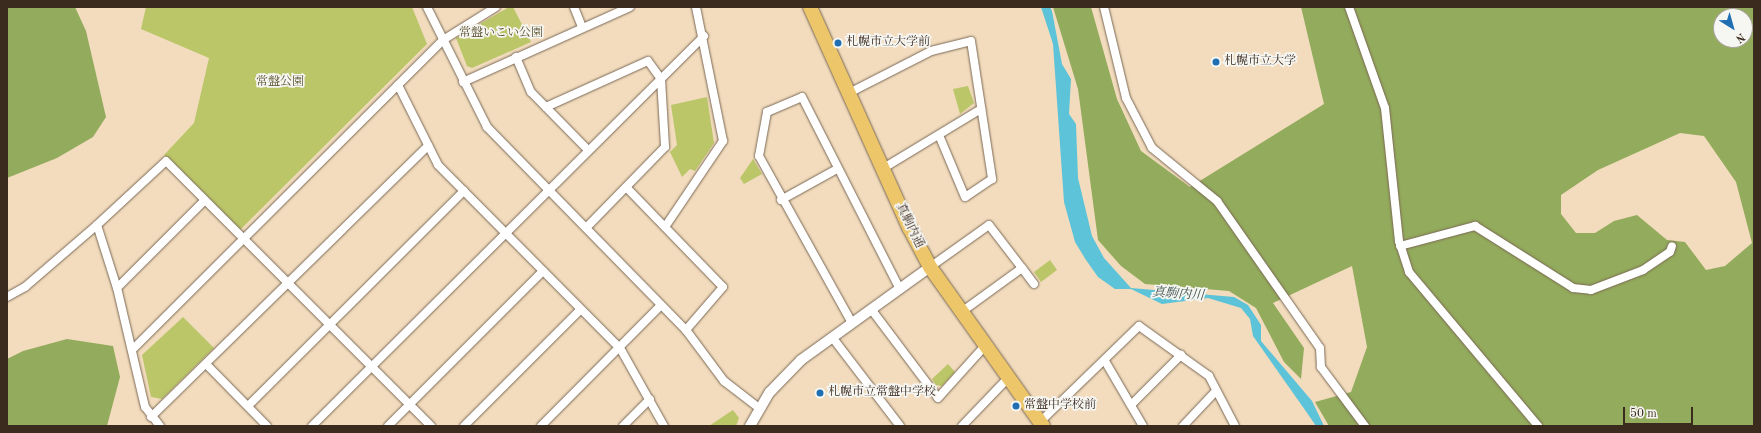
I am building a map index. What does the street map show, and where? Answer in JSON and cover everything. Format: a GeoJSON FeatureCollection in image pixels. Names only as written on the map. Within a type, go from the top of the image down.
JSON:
{"type":"FeatureCollection","features":[{"type":"Feature","properties":{"kind":"highway","name":"真駒内通"},"geometry":{"type":"LineString","coordinates":[[810,7],[882,169],[930,267],[984,347],[1041,424]]}},
{"type":"Feature","properties":{"kind":"street"},"geometry":{"type":"LineString","coordinates":[[427,7],[486,127],[686,330],[724,381],[759,408]]}},
{"type":"Feature","properties":{"kind":"street"},"geometry":{"type":"LineString","coordinates":[[132,350],[443,40],[496,7]]}},
{"type":"Feature","properties":{"kind":"street"},"geometry":{"type":"LineString","coordinates":[[574,7],[582,27]]}},
{"type":"Feature","properties":{"kind":"street"},"geometry":{"type":"LineString","coordinates":[[463,82],[582,27],[630,7]]}},
{"type":"Feature","properties":{"kind":"street"},"geometry":{"type":"LineString","coordinates":[[665,227],[723,141],[704,36],[696,7]]}},
{"type":"Feature","properties":{"kind":"street"},"geometry":{"type":"LineString","coordinates":[[1104,7],[1126,98],[1152,148],[1217,201],[1320,348],[1321,367],[1365,426]]}},
{"type":"Feature","properties":{"kind":"street"},"geometry":{"type":"LineString","coordinates":[[1349,7],[1385,108],[1400,246],[1409,272],[1538,426]]}},
{"type":"Feature","properties":{"kind":"street"},"geometry":{"type":"LineString","coordinates":[[312,426],[704,36]]}},
{"type":"Feature","properties":{"kind":"street"},"geometry":{"type":"LineString","coordinates":[[849,93],[931,51],[971,41],[992,179],[965,197],[939,135]]}},
{"type":"Feature","properties":{"kind":"street"},"geometry":{"type":"LineString","coordinates":[[516,57],[531,92],[588,150]]}},
{"type":"Feature","properties":{"kind":"street"},"geometry":{"type":"LineString","coordinates":[[546,107],[648,61],[661,79],[666,147],[586,228]]}},
{"type":"Feature","properties":{"kind":"street"},"geometry":{"type":"LineString","coordinates":[[398,85],[438,165],[620,348],[664,426]]}},
{"type":"Feature","properties":{"kind":"street"},"geometry":{"type":"LineString","coordinates":[[852,323],[781,200],[759,156],[767,112],[802,97],[837,169],[900,289]]}},
{"type":"Feature","properties":{"kind":"street"},"geometry":{"type":"LineString","coordinates":[[882,169],[981,109]]}},
{"type":"Feature","properties":{"kind":"street"},"geometry":{"type":"LineString","coordinates":[[151,417],[428,146]]}},
{"type":"Feature","properties":{"kind":"street"},"geometry":{"type":"LineString","coordinates":[[7,298],[25,288],[166,162],[371,368],[431,426]]}},
{"type":"Feature","properties":{"kind":"street"},"geometry":{"type":"LineString","coordinates":[[781,200],[837,169]]}},
{"type":"Feature","properties":{"kind":"street"},"geometry":{"type":"LineString","coordinates":[[626,187],[723,287],[686,330]]}},
{"type":"Feature","properties":{"kind":"street"},"geometry":{"type":"LineString","coordinates":[[248,406],[464,191]]}},
{"type":"Feature","properties":{"kind":"street"},"geometry":{"type":"LineString","coordinates":[[117,288],[205,200]]}},
{"type":"Feature","properties":{"kind":"street"},"geometry":{"type":"LineString","coordinates":[[97,224],[117,288],[145,407],[151,417],[160,426]]}},
{"type":"Feature","properties":{"kind":"street"},"geometry":{"type":"LineString","coordinates":[[750,426],[759,408],[791,370],[832,337],[989,225],[1034,284]]}},
{"type":"Feature","properties":{"kind":"street"},"geometry":{"type":"LineString","coordinates":[[1400,246],[1475,226],[1573,288],[1591,290],[1643,270],[1670,252],[1672,246]]}},
{"type":"Feature","properties":{"kind":"street"},"geometry":{"type":"LineString","coordinates":[[960,313],[1022,268]]}},
{"type":"Feature","properties":{"kind":"street"},"geometry":{"type":"LineString","coordinates":[[388,426],[543,271]]}},
{"type":"Feature","properties":{"kind":"street"},"geometry":{"type":"LineString","coordinates":[[541,426],[661,305]]}},
{"type":"Feature","properties":{"kind":"street"},"geometry":{"type":"LineString","coordinates":[[464,426],[581,309]]}},
{"type":"Feature","properties":{"kind":"street"},"geometry":{"type":"LineString","coordinates":[[871,309],[938,398],[984,347]]}},
{"type":"Feature","properties":{"kind":"street"},"geometry":{"type":"LineString","coordinates":[[1041,424],[1139,326],[1209,376],[1215,392],[1235,426]]}},
{"type":"Feature","properties":{"kind":"street"},"geometry":{"type":"LineString","coordinates":[[832,337],[900,426]]}},
{"type":"Feature","properties":{"kind":"street"},"geometry":{"type":"LineString","coordinates":[[1131,405],[1181,355]]}},
{"type":"Feature","properties":{"kind":"street"},"geometry":{"type":"LineString","coordinates":[[1105,361],[1143,426]]}},
{"type":"Feature","properties":{"kind":"street"},"geometry":{"type":"LineString","coordinates":[[206,364],[268,426]]}},
{"type":"Feature","properties":{"kind":"street"},"geometry":{"type":"LineString","coordinates":[[962,426],[1008,378]]}},
{"type":"Feature","properties":{"kind":"street"},"geometry":{"type":"LineString","coordinates":[[1183,426],[1215,392]]}},
{"type":"Feature","properties":{"kind":"street"},"geometry":{"type":"LineString","coordinates":[[623,426],[650,399]]}},
{"type":"Feature","properties":{"kind":"green space"},"geometry":{"type":"Polygon","coordinates":[[[7,7],[75,7],[86,31],[106,117],[93,137],[57,158],[7,178],[7,7]]]}},
{"type":"Feature","properties":{"kind":"green space","name":"常盤公園"},"geometry":{"type":"Polygon","coordinates":[[[146,7],[412,7],[427,44],[240,230],[164,155],[194,123],[209,58],[141,29],[146,7]]]}},
{"type":"Feature","properties":{"kind":"green space","name":"常盤いこい公園"},"geometry":{"type":"Polygon","coordinates":[[[509,7],[513,7],[531,42],[472,68],[467,66],[456,38],[509,7]]]}},
{"type":"Feature","properties":{"kind":"green space"},"geometry":{"type":"Polygon","coordinates":[[[1053,7],[1091,7],[1117,99],[1141,151],[1190,187],[1324,104],[1301,7],[1754,7],[1754,426],[1329,426],[1315,402],[1351,392],[1367,347],[1352,266],[1273,303],[1304,348],[1301,379],[1284,362],[1256,308],[1229,291],[1145,284],[1121,266],[1098,240],[1078,89],[1053,7]],[[1680,133],[1598,170],[1561,195],[1561,214],[1576,233],[1595,233],[1614,221],[1637,215],[1667,240],[1685,242],[1706,270],[1725,266],[1752,243],[1736,182],[1704,136],[1680,133]]]}},
{"type":"Feature","properties":{"kind":"green space"},"geometry":{"type":"Polygon","coordinates":[[[968,86],[974,103],[960,114],[953,89],[968,86]]]}},
{"type":"Feature","properties":{"kind":"green space"},"geometry":{"type":"Polygon","coordinates":[[[707,97],[714,143],[695,171],[690,169],[682,177],[670,152],[677,145],[671,105],[707,97]]]}},
{"type":"Feature","properties":{"kind":"green space"},"geometry":{"type":"Polygon","coordinates":[[[753,159],[762,174],[744,184],[740,178],[753,159]]]}},
{"type":"Feature","properties":{"kind":"green space"},"geometry":{"type":"Polygon","coordinates":[[[1050,260],[1057,270],[1041,282],[1034,272],[1050,260]]]}},
{"type":"Feature","properties":{"kind":"green space"},"geometry":{"type":"Polygon","coordinates":[[[183,317],[214,348],[162,399],[151,397],[142,355],[183,317]]]}},
{"type":"Feature","properties":{"kind":"green space"},"geometry":{"type":"Polygon","coordinates":[[[67,339],[113,346],[120,377],[107,426],[7,426],[7,359],[23,351],[67,339]]]}},
{"type":"Feature","properties":{"kind":"green space"},"geometry":{"type":"Polygon","coordinates":[[[948,364],[955,372],[942,386],[936,385],[932,379],[948,364]]]}},
{"type":"Feature","properties":{"kind":"green space"},"geometry":{"type":"Polygon","coordinates":[[[733,410],[739,418],[736,426],[709,426],[733,410]]]}},
{"type":"Feature","properties":{"kind":"water","name":"真駒内川"},"geometry":{"type":"Polygon","coordinates":[[[1041,7],[1050,7],[1052,11],[1062,64],[1071,79],[1069,114],[1076,124],[1078,178],[1092,236],[1104,258],[1131,288],[1234,297],[1248,305],[1261,325],[1261,341],[1312,401],[1324,426],[1316,426],[1253,336],[1250,319],[1241,308],[1208,298],[1162,304],[1131,289],[1115,289],[1098,277],[1086,260],[1075,242],[1064,202],[1053,44],[1041,7]]]}},
{"type":"Feature","properties":{"kind":"place","name":"札幌市立大学前"},"geometry":{"type":"Point","coordinates":[838,43]}},
{"type":"Feature","properties":{"kind":"place","name":"札幌市立大学"},"geometry":{"type":"Point","coordinates":[1216,62]}},
{"type":"Feature","properties":{"kind":"place","name":"札幌市立常盤中学校"},"geometry":{"type":"Point","coordinates":[820,393]}},
{"type":"Feature","properties":{"kind":"place","name":"常盤中学校前"},"geometry":{"type":"Point","coordinates":[1016,406]}}]}
